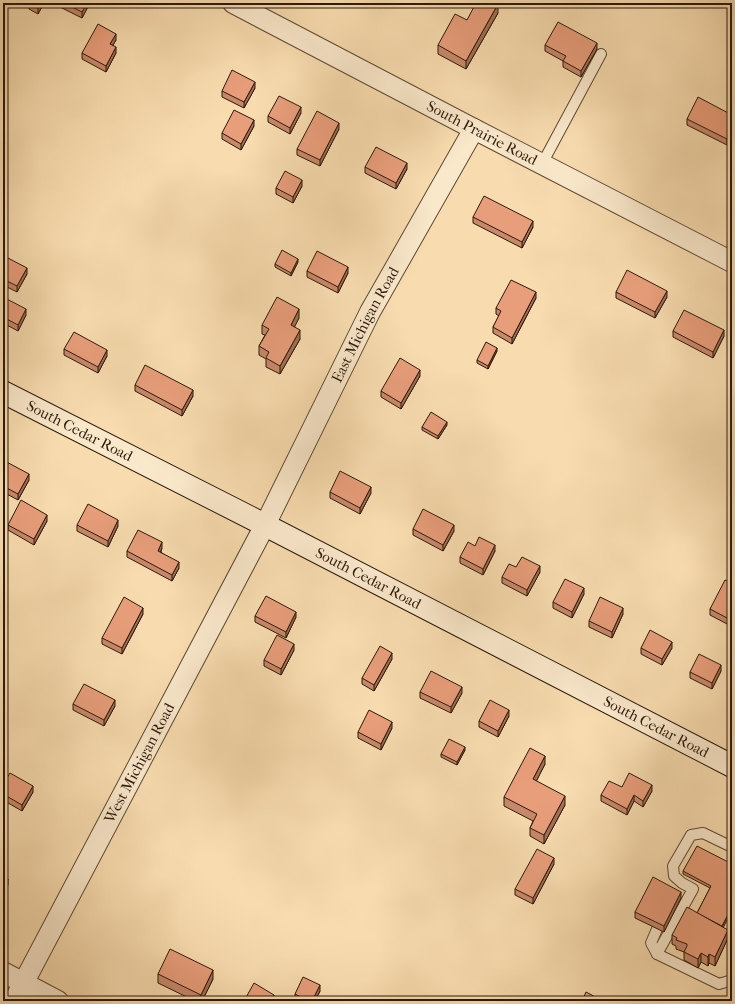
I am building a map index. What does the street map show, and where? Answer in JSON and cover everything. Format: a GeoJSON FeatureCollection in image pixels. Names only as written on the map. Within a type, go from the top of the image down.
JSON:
{"type":"FeatureCollection","features":[{"type":"Feature","properties":{"kind":"main road","name":"South Cedar Road"},"geometry":{"type":"LineString","coordinates":[[3,392],[265,525],[732,766]]}},
{"type":"Feature","properties":{"kind":"street","name":"South Prairie Road"},"geometry":{"type":"LineString","coordinates":[[233,3],[732,262]]}},
{"type":"Feature","properties":{"kind":"street","name":"East Michigan Road"},"geometry":{"type":"LineString","coordinates":[[265,525],[370,312],[474,129]]}},
{"type":"Feature","properties":{"kind":"street","name":"West Michigan Road"},"geometry":{"type":"LineString","coordinates":[[14,1001],[265,525]]}},
{"type":"Feature","properties":{"kind":"street"},"geometry":{"type":"LineString","coordinates":[[3,972],[58,1001]]}},
{"type":"Feature","properties":{"kind":"lane"},"geometry":{"type":"LineString","coordinates":[[542,164],[601,54]]}},
{"type":"Feature","properties":{"kind":"lane"},"geometry":{"type":"LineString","coordinates":[[657,954],[693,889],[680,886],[674,876],[673,866],[691,835],[703,833],[732,847]]}},
{"type":"Feature","properties":{"kind":"lane"},"geometry":{"type":"LineString","coordinates":[[657,929],[651,943],[657,954],[720,984],[732,980]]}},
{"type":"Feature","properties":{"kind":"building"},"geometry":{"type":"Polygon","coordinates":[[[29,3],[41,3],[38,8],[29,3]]]}},
{"type":"Feature","properties":{"kind":"building"},"geometry":{"type":"Polygon","coordinates":[[[64,3],[87,3],[82,12],[64,3]]]}},
{"type":"Feature","properties":{"kind":"building"},"geometry":{"type":"Polygon","coordinates":[[[476,3],[498,4],[466,61],[438,45],[455,14],[467,20],[476,3]]]}},
{"type":"Feature","properties":{"kind":"building"},"geometry":{"type":"Polygon","coordinates":[[[558,22],[597,43],[581,71],[563,61],[566,56],[545,45],[558,22]]]}},
{"type":"Feature","properties":{"kind":"building"},"geometry":{"type":"Polygon","coordinates":[[[98,24],[116,34],[110,44],[116,47],[106,66],[82,53],[98,24]]]}},
{"type":"Feature","properties":{"kind":"building"},"geometry":{"type":"Polygon","coordinates":[[[232,70],[255,82],[244,102],[222,91],[232,70]]]}},
{"type":"Feature","properties":{"kind":"building"},"geometry":{"type":"Polygon","coordinates":[[[279,96],[301,107],[290,128],[268,116],[279,96]]]}},
{"type":"Feature","properties":{"kind":"building"},"geometry":{"type":"Polygon","coordinates":[[[698,97],[732,115],[732,129],[727,139],[687,119],[698,97]]]}},
{"type":"Feature","properties":{"kind":"building"},"geometry":{"type":"Polygon","coordinates":[[[234,110],[254,120],[241,144],[222,133],[234,110]]]}},
{"type":"Feature","properties":{"kind":"building"},"geometry":{"type":"Polygon","coordinates":[[[317,111],[339,123],[320,160],[297,149],[317,111]]]}},
{"type":"Feature","properties":{"kind":"building"},"geometry":{"type":"Polygon","coordinates":[[[376,147],[407,163],[396,183],[365,167],[376,147]]]}},
{"type":"Feature","properties":{"kind":"building"},"geometry":{"type":"Polygon","coordinates":[[[285,171],[302,180],[293,197],[276,188],[285,171]]]}},
{"type":"Feature","properties":{"kind":"building"},"geometry":{"type":"Polygon","coordinates":[[[484,196],[533,221],[522,242],[473,217],[484,196]]]}},
{"type":"Feature","properties":{"kind":"building"},"geometry":{"type":"Polygon","coordinates":[[[282,250],[298,259],[291,273],[275,264],[282,250]]]}},
{"type":"Feature","properties":{"kind":"building"},"geometry":{"type":"Polygon","coordinates":[[[317,251],[348,267],[338,287],[307,271],[317,251]]]}},
{"type":"Feature","properties":{"kind":"building"},"geometry":{"type":"Polygon","coordinates":[[[8,258],[27,268],[17,286],[3,279],[3,268],[8,258]]]}},
{"type":"Feature","properties":{"kind":"building"},"geometry":{"type":"Polygon","coordinates":[[[627,270],[667,291],[655,312],[616,292],[627,270]]]}},
{"type":"Feature","properties":{"kind":"building"},"geometry":{"type":"Polygon","coordinates":[[[511,280],[536,292],[512,338],[493,327],[501,311],[496,308],[511,280]]]}},
{"type":"Feature","properties":{"kind":"building"},"geometry":{"type":"Polygon","coordinates":[[[3,297],[26,309],[18,325],[3,317],[3,297]]]}},
{"type":"Feature","properties":{"kind":"building"},"geometry":{"type":"Polygon","coordinates":[[[277,297],[299,309],[291,325],[300,330],[280,366],[266,358],[269,352],[259,346],[269,329],[262,325],[277,297]]]}},
{"type":"Feature","properties":{"kind":"building"},"geometry":{"type":"Polygon","coordinates":[[[684,310],[724,330],[713,352],[673,331],[684,310]]]}},
{"type":"Feature","properties":{"kind":"building"},"geometry":{"type":"Polygon","coordinates":[[[74,332],[107,350],[98,367],[64,349],[74,332]]]}},
{"type":"Feature","properties":{"kind":"building"},"geometry":{"type":"Polygon","coordinates":[[[486,342],[497,348],[488,366],[477,360],[486,342]]]}},
{"type":"Feature","properties":{"kind":"building"},"geometry":{"type":"Polygon","coordinates":[[[400,358],[420,370],[401,403],[381,391],[400,358]]]}},
{"type":"Feature","properties":{"kind":"building"},"geometry":{"type":"Polygon","coordinates":[[[145,365],[193,390],[182,410],[135,385],[145,365]]]}},
{"type":"Feature","properties":{"kind":"building"},"geometry":{"type":"Polygon","coordinates":[[[431,412],[447,422],[438,436],[422,427],[431,412]]]}},
{"type":"Feature","properties":{"kind":"building"},"geometry":{"type":"Polygon","coordinates":[[[3,460],[29,474],[18,494],[3,486],[3,460]]]}},
{"type":"Feature","properties":{"kind":"building"},"geometry":{"type":"Polygon","coordinates":[[[340,471],[371,487],[360,508],[330,492],[340,471]]]}},
{"type":"Feature","properties":{"kind":"building"},"geometry":{"type":"Polygon","coordinates":[[[21,500],[47,515],[34,539],[8,525],[21,500]]]}},
{"type":"Feature","properties":{"kind":"building"},"geometry":{"type":"Polygon","coordinates":[[[88,504],[118,520],[108,541],[77,525],[88,504]]]}},
{"type":"Feature","properties":{"kind":"building"},"geometry":{"type":"Polygon","coordinates":[[[423,509],[454,525],[443,545],[413,529],[423,509]]]}},
{"type":"Feature","properties":{"kind":"building"},"geometry":{"type":"Polygon","coordinates":[[[138,530],[162,542],[158,551],[179,562],[172,575],[127,551],[138,530]]]}},
{"type":"Feature","properties":{"kind":"building"},"geometry":{"type":"Polygon","coordinates":[[[479,537],[495,545],[483,569],[460,557],[468,542],[475,546],[479,537]]]}},
{"type":"Feature","properties":{"kind":"building"},"geometry":{"type":"Polygon","coordinates":[[[522,557],[540,566],[527,590],[502,577],[509,564],[516,567],[522,557]]]}},
{"type":"Feature","properties":{"kind":"building"},"geometry":{"type":"Polygon","coordinates":[[[565,579],[584,588],[572,612],[553,602],[565,579]]]}},
{"type":"Feature","properties":{"kind":"building"},"geometry":{"type":"Polygon","coordinates":[[[725,580],[732,583],[732,613],[729,619],[710,609],[725,580]]]}},
{"type":"Feature","properties":{"kind":"building"},"geometry":{"type":"Polygon","coordinates":[[[266,596],[296,612],[286,632],[255,616],[266,596]]]}},
{"type":"Feature","properties":{"kind":"building"},"geometry":{"type":"Polygon","coordinates":[[[124,597],[143,608],[122,648],[102,638],[124,597]]]}},
{"type":"Feature","properties":{"kind":"building"},"geometry":{"type":"Polygon","coordinates":[[[600,597],[623,608],[612,632],[589,621],[600,597]]]}},
{"type":"Feature","properties":{"kind":"building"},"geometry":{"type":"Polygon","coordinates":[[[650,630],[672,642],[662,659],[641,648],[650,630]]]}},
{"type":"Feature","properties":{"kind":"building"},"geometry":{"type":"Polygon","coordinates":[[[277,635],[294,644],[281,669],[264,660],[277,635]]]}},
{"type":"Feature","properties":{"kind":"building"},"geometry":{"type":"Polygon","coordinates":[[[380,646],[392,653],[374,685],[362,678],[380,646]]]}},
{"type":"Feature","properties":{"kind":"building"},"geometry":{"type":"Polygon","coordinates":[[[699,654],[721,665],[712,683],[690,672],[699,654]]]}},
{"type":"Feature","properties":{"kind":"building"},"geometry":{"type":"Polygon","coordinates":[[[431,671],[462,687],[451,707],[420,692],[431,671]]]}},
{"type":"Feature","properties":{"kind":"building"},"geometry":{"type":"Polygon","coordinates":[[[84,684],[115,700],[104,720],[73,704],[84,684]]]}},
{"type":"Feature","properties":{"kind":"building"},"geometry":{"type":"Polygon","coordinates":[[[490,700],[509,710],[498,731],[479,721],[490,700]]]}},
{"type":"Feature","properties":{"kind":"building"},"geometry":{"type":"Polygon","coordinates":[[[369,710],[392,722],[381,744],[358,732],[369,710]]]}},
{"type":"Feature","properties":{"kind":"building"},"geometry":{"type":"Polygon","coordinates":[[[449,739],[465,747],[457,762],[441,754],[449,739]]]}},
{"type":"Feature","properties":{"kind":"building"},"geometry":{"type":"Polygon","coordinates":[[[530,748],[545,756],[533,779],[565,796],[544,835],[530,828],[537,814],[504,797],[530,748]]]}},
{"type":"Feature","properties":{"kind":"building"},"geometry":{"type":"Polygon","coordinates":[[[10,773],[33,786],[22,805],[3,794],[3,784],[10,773]]]}},
{"type":"Feature","properties":{"kind":"building"},"geometry":{"type":"Polygon","coordinates":[[[629,773],[652,785],[643,801],[634,795],[627,809],[601,795],[609,781],[622,787],[629,773]]]}},
{"type":"Feature","properties":{"kind":"building"},"geometry":{"type":"Polygon","coordinates":[[[697,846],[732,864],[732,907],[722,926],[697,913],[711,886],[683,871],[697,846]]]}},
{"type":"Feature","properties":{"kind":"building"},"geometry":{"type":"Polygon","coordinates":[[[537,849],[554,858],[533,898],[515,889],[537,849]]]}},
{"type":"Feature","properties":{"kind":"building"},"geometry":{"type":"Polygon","coordinates":[[[3,877],[8,879],[3,889],[3,877]]]}},
{"type":"Feature","properties":{"kind":"building"},"geometry":{"type":"Polygon","coordinates":[[[653,877],[681,892],[664,926],[635,912],[653,877]]]}},
{"type":"Feature","properties":{"kind":"building"},"geometry":{"type":"Polygon","coordinates":[[[687,907],[728,930],[715,957],[709,954],[708,957],[701,953],[698,959],[684,952],[687,944],[676,940],[677,938],[672,935],[687,907]]]}},
{"type":"Feature","properties":{"kind":"building"},"geometry":{"type":"Polygon","coordinates":[[[170,949],[213,970],[201,995],[158,974],[170,949]]]}},
{"type":"Feature","properties":{"kind":"building"},"geometry":{"type":"Polygon","coordinates":[[[303,977],[320,985],[312,1001],[308,1001],[295,994],[303,977]]]}},
{"type":"Feature","properties":{"kind":"building"},"geometry":{"type":"Polygon","coordinates":[[[254,983],[274,995],[271,1001],[244,1001],[254,983]]]}},
{"type":"Feature","properties":{"kind":"building"},"geometry":{"type":"Polygon","coordinates":[[[586,992],[603,1001],[582,1001],[586,992]]]}}]}
